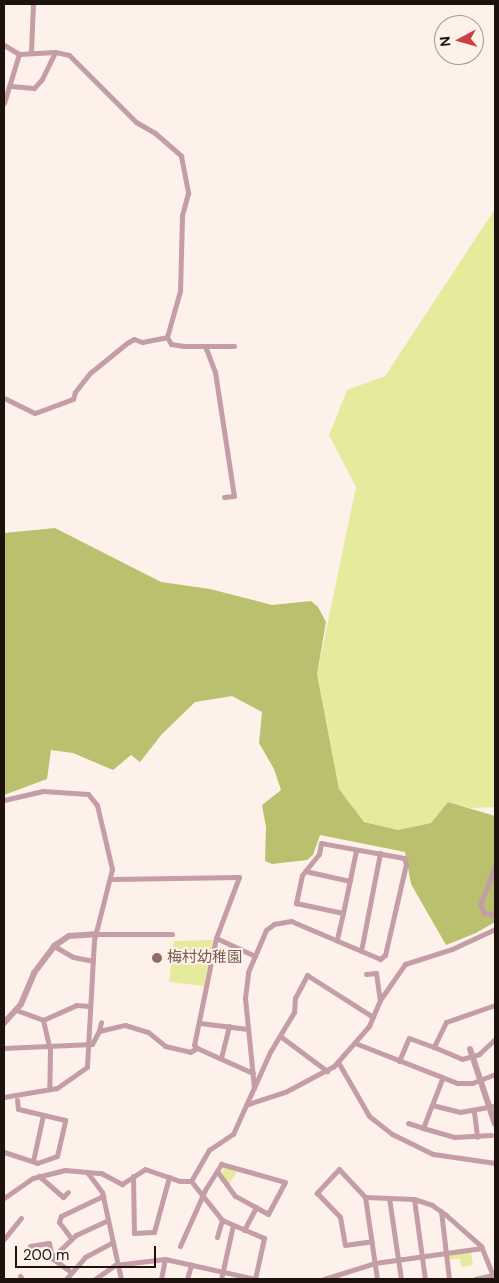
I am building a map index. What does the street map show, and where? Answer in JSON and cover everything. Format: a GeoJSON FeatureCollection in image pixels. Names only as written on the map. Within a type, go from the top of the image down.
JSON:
{"type":"FeatureCollection","features":[{"type":"Feature","properties":{"kind":"street"},"geometry":{"type":"LineString","coordinates":[[31,51],[33,4]]}},
{"type":"Feature","properties":{"kind":"street"},"geometry":{"type":"LineString","coordinates":[[4,45],[19,54],[31,51],[55,52],[69,55],[136,122],[176,150],[185,165],[188,193],[182,216],[180,292],[167,337]]}},
{"type":"Feature","properties":{"kind":"street"},"geometry":{"type":"LineString","coordinates":[[10,86],[34,88],[42,79],[55,52]]}},
{"type":"Feature","properties":{"kind":"street"},"geometry":{"type":"LineString","coordinates":[[4,103],[19,54]]}},
{"type":"Feature","properties":{"kind":"street"},"geometry":{"type":"LineString","coordinates":[[167,337],[172,344],[234,346]]}},
{"type":"Feature","properties":{"kind":"street"},"geometry":{"type":"LineString","coordinates":[[4,398],[35,413],[73,399],[75,392],[90,373],[127,343],[134,339],[142,342],[167,337]]}},
{"type":"Feature","properties":{"kind":"street"},"geometry":{"type":"LineString","coordinates":[[205,346],[215,372],[234,496],[224,497]]}},
{"type":"Feature","properties":{"kind":"street"},"geometry":{"type":"LineString","coordinates":[[4,800],[43,791],[88,794],[97,805],[112,879],[95,934],[86,1045],[87,1067],[62,1086],[4,1097]]}},
{"type":"Feature","properties":{"kind":"street"},"geometry":{"type":"LineString","coordinates":[[254,1088],[246,985],[266,930],[283,922],[291,921],[380,959],[385,954],[406,864],[404,858],[356,851],[321,843],[319,854],[305,871],[296,903],[343,913]]}},
{"type":"Feature","properties":{"kind":"street"},"geometry":{"type":"LineString","coordinates":[[338,940],[356,851]]}},
{"type":"Feature","properties":{"kind":"street"},"geometry":{"type":"LineString","coordinates":[[361,951],[380,854]]}},
{"type":"Feature","properties":{"kind":"street"},"geometry":{"type":"LineString","coordinates":[[495,866],[480,905],[484,913],[495,915]]}},
{"type":"Feature","properties":{"kind":"street"},"geometry":{"type":"LineString","coordinates":[[305,871],[350,882]]}},
{"type":"Feature","properties":{"kind":"street"},"geometry":{"type":"LineString","coordinates":[[112,879],[239,877],[216,938],[194,1045],[196,1048]]}},
{"type":"Feature","properties":{"kind":"street"},"geometry":{"type":"LineString","coordinates":[[248,1104],[285,1092],[327,1071],[338,1062],[355,1044],[373,1017],[380,1000],[404,964],[452,949],[495,929]]}},
{"type":"Feature","properties":{"kind":"street"},"geometry":{"type":"LineString","coordinates":[[4,1022],[16,1010],[39,965],[54,946],[69,936],[172,934]]}},
{"type":"Feature","properties":{"kind":"street"},"geometry":{"type":"LineString","coordinates":[[216,938],[255,956]]}},
{"type":"Feature","properties":{"kind":"street"},"geometry":{"type":"LineString","coordinates":[[54,946],[73,957],[92,961]]}},
{"type":"Feature","properties":{"kind":"street"},"geometry":{"type":"LineString","coordinates":[[366,974],[376,973],[380,1000]]}},
{"type":"Feature","properties":{"kind":"street"},"geometry":{"type":"LineString","coordinates":[[191,1181],[209,1150],[233,1134],[280,1036],[294,1012],[295,998],[306,975],[373,1017]]}},
{"type":"Feature","properties":{"kind":"street"},"geometry":{"type":"LineString","coordinates":[[16,1010],[44,1020],[76,1005],[89,1006]]}},
{"type":"Feature","properties":{"kind":"street"},"geometry":{"type":"LineString","coordinates":[[434,1047],[446,1022],[495,1005]]}},
{"type":"Feature","properties":{"kind":"street"},"geometry":{"type":"LineString","coordinates":[[44,1020],[47,1047],[50,1050],[49,1089]]}},
{"type":"Feature","properties":{"kind":"street"},"geometry":{"type":"LineString","coordinates":[[4,1048],[86,1045],[96,1041],[101,1022]]}},
{"type":"Feature","properties":{"kind":"street"},"geometry":{"type":"LineString","coordinates":[[200,1023],[248,1029]]}},
{"type":"Feature","properties":{"kind":"street"},"geometry":{"type":"LineString","coordinates":[[99,1030],[116,1025],[133,1025],[166,1046],[190,1052],[196,1048]]}},
{"type":"Feature","properties":{"kind":"street"},"geometry":{"type":"LineString","coordinates":[[221,1058],[229,1026]]}},
{"type":"Feature","properties":{"kind":"street"},"geometry":{"type":"LineString","coordinates":[[280,1036],[327,1071]]}},
{"type":"Feature","properties":{"kind":"street"},"geometry":{"type":"LineString","coordinates":[[398,1061],[409,1038],[462,1059],[474,1057],[495,1039]]}},
{"type":"Feature","properties":{"kind":"street"},"geometry":{"type":"LineString","coordinates":[[355,1044],[462,1084],[482,1081],[495,1074]]}},
{"type":"Feature","properties":{"kind":"street"},"geometry":{"type":"LineString","coordinates":[[196,1048],[253,1073]]}},
{"type":"Feature","properties":{"kind":"street"},"geometry":{"type":"LineString","coordinates":[[470,1049],[493,1107],[495,1124]]}},
{"type":"Feature","properties":{"kind":"street"},"geometry":{"type":"LineString","coordinates":[[338,1062],[369,1116],[392,1134],[433,1154],[495,1163]]}},
{"type":"Feature","properties":{"kind":"street"},"geometry":{"type":"LineString","coordinates":[[422,1128],[442,1078]]}},
{"type":"Feature","properties":{"kind":"street"},"geometry":{"type":"LineString","coordinates":[[4,1152],[33,1161],[57,1156],[65,1120],[18,1109],[17,1100]]}},
{"type":"Feature","properties":{"kind":"street"},"geometry":{"type":"LineString","coordinates":[[432,1105],[454,1111],[474,1112],[493,1107]]}},
{"type":"Feature","properties":{"kind":"street"},"geometry":{"type":"LineString","coordinates":[[474,1112],[477,1137]]}},
{"type":"Feature","properties":{"kind":"street"},"geometry":{"type":"LineString","coordinates":[[33,1161],[43,1115]]}},
{"type":"Feature","properties":{"kind":"street"},"geometry":{"type":"LineString","coordinates":[[408,1123],[444,1136],[477,1137],[491,1135]]}},
{"type":"Feature","properties":{"kind":"street"},"geometry":{"type":"LineString","coordinates":[[180,1246],[203,1196],[218,1173],[221,1164],[285,1182],[268,1214],[235,1196],[218,1173]]}},
{"type":"Feature","properties":{"kind":"street"},"geometry":{"type":"LineString","coordinates":[[4,1191],[6,1197],[39,1176],[51,1171],[82,1170],[101,1173],[117,1184],[122,1184],[144,1169],[169,1177],[191,1181],[222,1220],[264,1238],[255,1279],[165,1259],[115,1265],[95,1279]]}},
{"type":"Feature","properties":{"kind":"street"},"geometry":{"type":"LineString","coordinates":[[372,1242],[345,1245],[340,1217],[316,1193],[339,1169],[365,1197],[372,1242],[377,1279]]}},
{"type":"Feature","properties":{"kind":"street"},"geometry":{"type":"LineString","coordinates":[[82,1170],[91,1174],[103,1196],[115,1265],[121,1279]]}},
{"type":"Feature","properties":{"kind":"street"},"geometry":{"type":"LineString","coordinates":[[134,1175],[134,1232],[154,1232],[169,1177]]}},
{"type":"Feature","properties":{"kind":"street"},"geometry":{"type":"LineString","coordinates":[[39,1176],[63,1197],[68,1192]]}},
{"type":"Feature","properties":{"kind":"street"},"geometry":{"type":"LineString","coordinates":[[72,1238],[59,1222],[61,1216],[103,1196]]}},
{"type":"Feature","properties":{"kind":"street"},"geometry":{"type":"LineString","coordinates":[[365,1197],[414,1199],[441,1211],[482,1248],[493,1275],[475,1279]]}},
{"type":"Feature","properties":{"kind":"street"},"geometry":{"type":"LineString","coordinates":[[389,1198],[401,1279]]}},
{"type":"Feature","properties":{"kind":"street"},"geometry":{"type":"LineString","coordinates":[[414,1199],[425,1279]]}},
{"type":"Feature","properties":{"kind":"street"},"geometry":{"type":"LineString","coordinates":[[244,1230],[256,1207]]}},
{"type":"Feature","properties":{"kind":"street"},"geometry":{"type":"LineString","coordinates":[[441,1211],[449,1279]]}},
{"type":"Feature","properties":{"kind":"street"},"geometry":{"type":"LineString","coordinates":[[4,1239],[21,1218]]}},
{"type":"Feature","properties":{"kind":"street"},"geometry":{"type":"LineString","coordinates":[[52,1258],[72,1238],[108,1220]]}},
{"type":"Feature","properties":{"kind":"street"},"geometry":{"type":"LineString","coordinates":[[217,1237],[222,1220]]}},
{"type":"Feature","properties":{"kind":"street"},"geometry":{"type":"LineString","coordinates":[[221,1279],[233,1225]]}},
{"type":"Feature","properties":{"kind":"street"},"geometry":{"type":"LineString","coordinates":[[30,1246],[49,1243],[52,1258],[70,1272]]}},
{"type":"Feature","properties":{"kind":"street"},"geometry":{"type":"LineString","coordinates":[[66,1279],[70,1272],[89,1254],[111,1243]]}},
{"type":"Feature","properties":{"kind":"street"},"geometry":{"type":"LineString","coordinates":[[324,1279],[333,1278],[375,1264],[482,1248]]}},
{"type":"Feature","properties":{"kind":"street"},"geometry":{"type":"LineString","coordinates":[[161,1279],[165,1259]]}},
{"type":"Feature","properties":{"kind":"street"},"geometry":{"type":"LineString","coordinates":[[188,1279],[191,1265]]}},
{"type":"Feature","properties":{"kind":"green space"},"geometry":{"type":"Polygon","coordinates":[[[495,209],[495,807],[470,808],[448,802],[431,823],[398,830],[364,822],[339,789],[317,674],[356,487],[329,435],[347,390],[385,376],[495,209]]]}},
{"type":"Feature","properties":{"kind":"green space"},"geometry":{"type":"Polygon","coordinates":[[[55,528],[161,582],[210,589],[272,605],[311,601],[318,607],[326,622],[317,674],[339,789],[364,822],[398,830],[431,823],[448,802],[495,816],[495,922],[476,933],[446,945],[411,884],[405,852],[320,835],[313,855],[307,860],[272,864],[265,861],[266,827],[262,805],[281,790],[274,769],[259,743],[262,712],[232,696],[195,702],[162,734],[140,762],[131,755],[113,770],[73,753],[51,750],[47,779],[4,795],[4,533],[55,528]]]}},
{"type":"Feature","properties":{"kind":"green space"},"geometry":{"type":"Polygon","coordinates":[[[213,940],[204,986],[169,982],[174,941],[213,940]]]}},
{"type":"Feature","properties":{"kind":"green space"},"geometry":{"type":"Polygon","coordinates":[[[225,1168],[237,1172],[229,1184],[221,1173],[225,1168]]]}},
{"type":"Feature","properties":{"kind":"green space"},"geometry":{"type":"Polygon","coordinates":[[[471,1251],[473,1265],[461,1267],[460,1259],[449,1259],[448,1255],[471,1251]]]}},
{"type":"Feature","properties":{"kind":"place","name":"梅村幼稚園"},"geometry":{"type":"Point","coordinates":[157,958]}}]}
